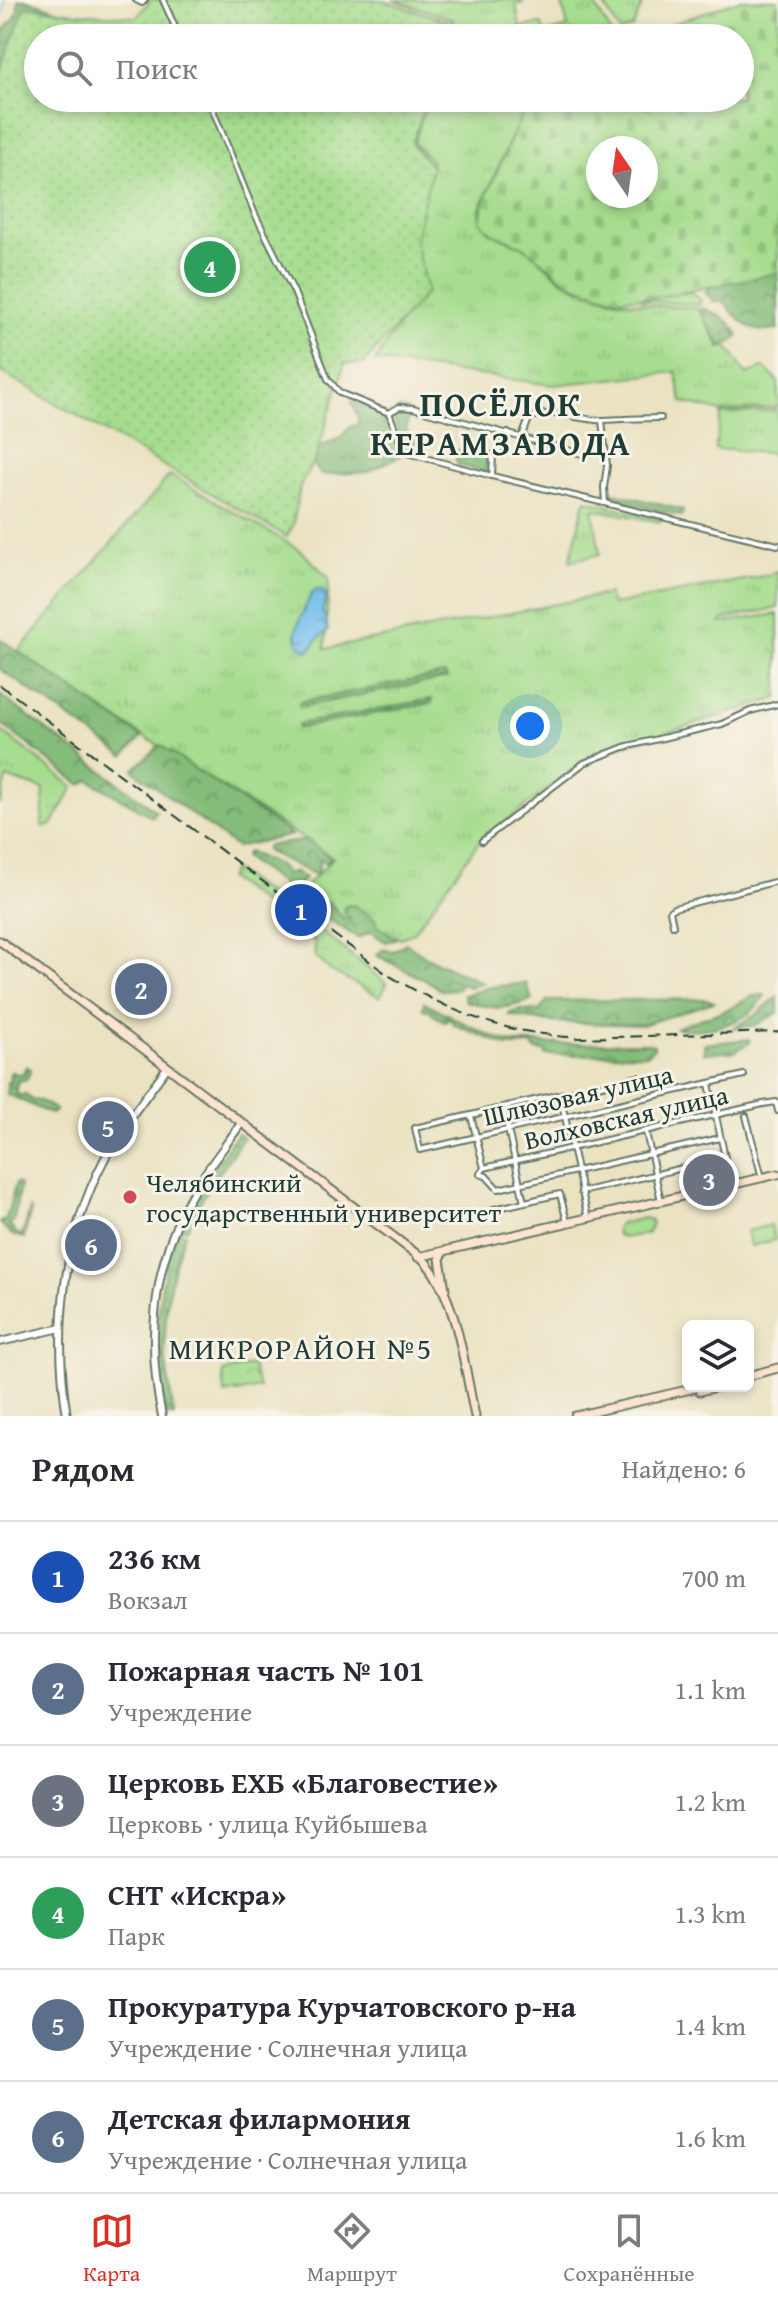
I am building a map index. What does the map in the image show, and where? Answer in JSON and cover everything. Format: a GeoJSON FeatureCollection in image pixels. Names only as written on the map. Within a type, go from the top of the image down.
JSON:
{"type":"FeatureCollection","features":[{"type":"Feature","properties":{"kind":"main road"},"geometry":{"type":"LineString","coordinates":[[0,944],[420,1258],[435,1274],[446,1295]]}},
{"type":"Feature","properties":{"kind":"main road"},"geometry":{"type":"LineString","coordinates":[[420,1258],[778,1175]]}},
{"type":"Feature","properties":{"kind":"main road"},"geometry":{"type":"LineString","coordinates":[[516,1236],[588,1219]]}},
{"type":"Feature","properties":{"kind":"main road"},"geometry":{"type":"LineString","coordinates":[[420,1258],[486,1243]]}},
{"type":"Feature","properties":{"kind":"main road"},"geometry":{"type":"LineString","coordinates":[[442,1255],[446,1295],[475,1415]]}},
{"type":"Feature","properties":{"kind":"main road"},"geometry":{"type":"LineString","coordinates":[[420,1258],[441,1296],[475,1415]]}},
{"type":"Feature","properties":{"kind":"main road"},"geometry":{"type":"LineString","coordinates":[[754,1376],[778,1370]]}},
{"type":"Feature","properties":{"kind":"main road"},"geometry":{"type":"LineString","coordinates":[[575,1416],[682,1391]]}},
{"type":"Feature","properties":{"kind":"main road"},"geometry":{"type":"LineString","coordinates":[[592,1416],[695,1392]]}},
{"type":"Feature","properties":{"kind":"street"},"geometry":{"type":"LineString","coordinates":[[136,0],[142,3],[145,0]]}},
{"type":"Feature","properties":{"kind":"street"},"geometry":{"type":"LineString","coordinates":[[163,0],[174,24]]}},
{"type":"Feature","properties":{"kind":"street"},"geometry":{"type":"LineString","coordinates":[[214,112],[255,214],[294,292],[335,390],[389,413],[407,453],[778,545]]}},
{"type":"Feature","properties":{"kind":"street"},"geometry":{"type":"LineString","coordinates":[[389,413],[399,407],[413,408],[582,454],[606,451]]}},
{"type":"Feature","properties":{"kind":"street"},"geometry":{"type":"LineString","coordinates":[[522,438],[529,419],[534,415],[602,420],[619,417],[661,418]]}},
{"type":"Feature","properties":{"kind":"street"},"geometry":{"type":"LineString","coordinates":[[602,420],[606,451],[605,503]]}},
{"type":"Feature","properties":{"kind":"street"},"geometry":{"type":"LineString","coordinates":[[492,476],[493,455],[508,433]]}},
{"type":"Feature","properties":{"kind":"street"},"geometry":{"type":"LineString","coordinates":[[482,841],[584,763],[624,747],[722,724],[752,710],[778,704]]}},
{"type":"Feature","properties":{"kind":"street"},"geometry":{"type":"LineString","coordinates":[[673,925],[670,911],[674,908],[778,881]]}},
{"type":"Feature","properties":{"kind":"street"},"geometry":{"type":"LineString","coordinates":[[67,1416],[61,1328],[67,1266],[83,1207],[116,1140],[167,1068]]}},
{"type":"Feature","properties":{"kind":"street","name":"Шлюзовая улица"},"geometry":{"type":"LineString","coordinates":[[470,1115],[415,1128],[420,1150],[744,1075]]}},
{"type":"Feature","properties":{"kind":"street"},"geometry":{"type":"LineString","coordinates":[[524,1202],[503,1107],[638,1077]]}},
{"type":"Feature","properties":{"kind":"street"},"geometry":{"type":"LineString","coordinates":[[709,1084],[732,1186]]}},
{"type":"Feature","properties":{"kind":"street"},"geometry":{"type":"LineString","coordinates":[[560,1095],[588,1219]]}},
{"type":"Feature","properties":{"kind":"street","name":"Волховская улица"},"geometry":{"type":"LineString","coordinates":[[484,1168],[776,1102],[778,1111]]}},
{"type":"Feature","properties":{"kind":"street"},"geometry":{"type":"LineString","coordinates":[[497,1109],[470,1115],[484,1168],[480,1174],[498,1189],[720,1138]]}},
{"type":"Feature","properties":{"kind":"street"},"geometry":{"type":"LineString","coordinates":[[746,1116],[762,1179]]}},
{"type":"Feature","properties":{"kind":"street"},"geometry":{"type":"LineString","coordinates":[[162,1416],[153,1330],[166,1256],[193,1192],[242,1123]]}},
{"type":"Feature","properties":{"kind":"street"},"geometry":{"type":"LineString","coordinates":[[646,1132],[662,1202]]}},
{"type":"Feature","properties":{"kind":"street"},"geometry":{"type":"LineString","coordinates":[[581,1192],[725,1158]]}},
{"type":"Feature","properties":{"kind":"street"},"geometry":{"type":"LineString","coordinates":[[494,1209],[560,1194],[567,1222]]}},
{"type":"Feature","properties":{"kind":"street"},"geometry":{"type":"LineString","coordinates":[[0,1342],[61,1328]]}},
{"type":"Feature","properties":{"kind":"green space"},"geometry":{"type":"Polygon","coordinates":[[[18,0],[27,0],[72,15],[34,10],[27,24],[24,24],[24,31],[0,83],[4,32],[17,14],[18,0]]]}},
{"type":"Feature","properties":{"kind":"green space"},"geometry":{"type":"Polygon","coordinates":[[[150,0],[382,0],[454,23],[24,24],[24,112],[423,112],[412,144],[432,167],[415,241],[427,292],[363,364],[345,363],[316,457],[300,486],[293,525],[287,537],[0,371],[0,76],[25,6],[137,17],[150,0]]]}},
{"type":"Feature","properties":{"kind":"green space"},"geometry":{"type":"Polygon","coordinates":[[[393,0],[522,0],[523,3],[516,5],[519,24],[452,24],[453,19],[393,0]]]}},
{"type":"Feature","properties":{"kind":"green space"},"geometry":{"type":"Polygon","coordinates":[[[561,0],[592,0],[606,24],[567,24],[561,0]]]}},
{"type":"Feature","properties":{"kind":"green space"},"geometry":{"type":"Polygon","coordinates":[[[601,0],[644,0],[634,24],[615,24],[601,0]]]}},
{"type":"Feature","properties":{"kind":"green space"},"geometry":{"type":"Polygon","coordinates":[[[739,0],[778,0],[778,273],[664,296],[616,299],[568,283],[524,247],[490,232],[480,221],[483,204],[523,112],[754,112],[754,24],[672,24],[739,0]]]}},
{"type":"Feature","properties":{"kind":"green space"},"geometry":{"type":"Polygon","coordinates":[[[424,112],[523,112],[479,211],[484,225],[495,234],[523,247],[560,278],[581,290],[630,302],[698,309],[720,347],[727,346],[747,375],[764,367],[778,382],[778,407],[721,412],[682,402],[676,372],[553,385],[375,361],[423,289],[414,236],[432,162],[414,143],[424,112]]]}},
{"type":"Feature","properties":{"kind":"green space"},"geometry":{"type":"Polygon","coordinates":[[[778,273],[778,329],[754,329],[741,321],[724,302],[714,302],[705,292],[714,285],[778,273]]]}},
{"type":"Feature","properties":{"kind":"green space"},"geometry":{"type":"Polygon","coordinates":[[[691,292],[701,300],[699,305],[639,300],[691,292]]]}},
{"type":"Feature","properties":{"kind":"green space"},"geometry":{"type":"Polygon","coordinates":[[[701,308],[723,318],[739,335],[721,346],[704,319],[701,308]]]}},
{"type":"Feature","properties":{"kind":"green space"},"geometry":{"type":"Polygon","coordinates":[[[351,401],[385,413],[400,447],[400,456],[368,472],[321,475],[313,463],[315,450],[358,425],[351,401]]]}},
{"type":"Feature","properties":{"kind":"green space"},"geometry":{"type":"Polygon","coordinates":[[[399,409],[409,411],[406,431],[413,438],[422,438],[418,454],[408,447],[398,432],[392,414],[399,409]]]}},
{"type":"Feature","properties":{"kind":"green space"},"geometry":{"type":"Polygon","coordinates":[[[778,410],[778,454],[715,449],[721,414],[778,410]]]}},
{"type":"Feature","properties":{"kind":"green space"},"geometry":{"type":"Polygon","coordinates":[[[460,450],[487,457],[486,473],[458,465],[454,452],[460,450]]]}},
{"type":"Feature","properties":{"kind":"green space"},"geometry":{"type":"Polygon","coordinates":[[[170,475],[300,550],[329,578],[325,649],[608,594],[612,605],[778,571],[778,608],[723,619],[720,623],[778,614],[778,698],[590,756],[478,843],[413,933],[401,938],[326,919],[295,897],[333,858],[16,654],[170,475]]]}},
{"type":"Feature","properties":{"kind":"green space"},"geometry":{"type":"Polygon","coordinates":[[[606,491],[683,510],[682,516],[607,498],[606,491]]]}},
{"type":"Feature","properties":{"kind":"green space"},"geometry":{"type":"Polygon","coordinates":[[[585,500],[662,519],[660,522],[593,509],[600,554],[570,561],[585,500]]]}},
{"type":"Feature","properties":{"kind":"green space"},"geometry":{"type":"Polygon","coordinates":[[[0,639],[142,737],[124,756],[0,669],[0,639]]]}},
{"type":"Feature","properties":{"kind":"green space"},"geometry":{"type":"Polygon","coordinates":[[[445,674],[447,678],[300,707],[299,702],[445,674]]]}},
{"type":"Feature","properties":{"kind":"green space"},"geometry":{"type":"Polygon","coordinates":[[[0,695],[156,811],[152,817],[89,780],[81,785],[0,723],[0,695]]]}},
{"type":"Feature","properties":{"kind":"green space"},"geometry":{"type":"Polygon","coordinates":[[[432,699],[432,703],[298,728],[298,724],[432,699]]]}},
{"type":"Feature","properties":{"kind":"green space"},"geometry":{"type":"Polygon","coordinates":[[[0,730],[74,787],[51,826],[42,826],[44,789],[7,778],[0,805],[0,730]]]}},
{"type":"Feature","properties":{"kind":"green space"},"geometry":{"type":"Polygon","coordinates":[[[160,745],[292,835],[236,847],[133,770],[160,745]]]}},
{"type":"Feature","properties":{"kind":"green space"},"geometry":{"type":"Polygon","coordinates":[[[307,840],[331,858],[326,863],[320,859],[317,876],[266,851],[266,846],[307,840]]]}},
{"type":"Feature","properties":{"kind":"green space"},"geometry":{"type":"Polygon","coordinates":[[[247,852],[279,865],[286,874],[294,871],[305,878],[291,891],[244,857],[247,852]]]}},
{"type":"Feature","properties":{"kind":"green space"},"geometry":{"type":"Polygon","coordinates":[[[233,870],[319,929],[387,984],[380,997],[331,971],[314,955],[315,942],[228,878],[233,870]]]}},
{"type":"Feature","properties":{"kind":"green space"},"geometry":{"type":"Polygon","coordinates":[[[329,902],[343,918],[350,920],[344,911],[345,906],[354,905],[377,921],[377,926],[397,938],[386,942],[370,932],[358,938],[325,917],[329,911],[324,903],[329,902]]]}},
{"type":"Feature","properties":{"kind":"green space"},"geometry":{"type":"Polygon","coordinates":[[[406,943],[428,958],[483,983],[468,987],[461,983],[457,989],[440,990],[376,955],[384,949],[393,951],[406,943]]]}},
{"type":"Feature","properties":{"kind":"green space"},"geometry":{"type":"Polygon","coordinates":[[[526,983],[532,1000],[521,1004],[498,1008],[465,1001],[464,995],[491,987],[526,983]]]}},
{"type":"Feature","properties":{"kind":"green space"},"geometry":{"type":"Polygon","coordinates":[[[765,995],[748,1014],[726,1025],[700,1029],[675,1028],[729,1009],[752,996],[765,995]]]}},
{"type":"Feature","properties":{"kind":"green space"},"geometry":{"type":"Polygon","coordinates":[[[778,996],[778,1013],[756,1025],[733,1028],[756,1015],[778,996]]]}},
{"type":"Feature","properties":{"kind":"green space"},"geometry":{"type":"Polygon","coordinates":[[[706,999],[714,1002],[642,1025],[549,1022],[509,1015],[521,1010],[539,1011],[547,1001],[706,999]]]}},
{"type":"Feature","properties":{"kind":"green space"},"geometry":{"type":"Polygon","coordinates":[[[424,1002],[483,1032],[516,1043],[648,1043],[654,1048],[647,1054],[546,1055],[545,1051],[535,1050],[533,1045],[507,1046],[453,1024],[447,1018],[445,1022],[432,1011],[423,1009],[424,1002]]]}},
{"type":"Feature","properties":{"kind":"green space"},"geometry":{"type":"Polygon","coordinates":[[[749,1039],[749,1043],[734,1052],[704,1053],[704,1044],[749,1039]]]}},
{"type":"Feature","properties":{"kind":"green space"},"geometry":{"type":"Polygon","coordinates":[[[26,1066],[31,1069],[27,1079],[17,1081],[17,1093],[20,1096],[26,1094],[31,1100],[41,1101],[56,1110],[51,1114],[7,1094],[11,1072],[22,1075],[26,1066]]]}},
{"type":"Feature","properties":{"kind":"green space"},"geometry":{"type":"Polygon","coordinates":[[[237,1133],[243,1138],[203,1197],[187,1229],[181,1228],[196,1194],[237,1133]]]}},
{"type":"Feature","properties":{"kind":"green space"},"geometry":{"type":"Polygon","coordinates":[[[16,1183],[20,1185],[14,1221],[9,1224],[22,1235],[30,1209],[24,1238],[12,1235],[0,1223],[6,1219],[16,1183]]]}},
{"type":"Feature","properties":{"kind":"green space"},"geometry":{"type":"Polygon","coordinates":[[[644,1218],[652,1224],[648,1233],[623,1238],[617,1235],[616,1228],[620,1224],[644,1218]]]}},
{"type":"Feature","properties":{"kind":"green space"},"geometry":{"type":"Polygon","coordinates":[[[771,1225],[775,1240],[750,1246],[747,1231],[771,1225]]]}},
{"type":"Feature","properties":{"kind":"green space"},"geometry":{"type":"Polygon","coordinates":[[[180,1231],[185,1234],[169,1293],[163,1355],[156,1348],[160,1303],[169,1254],[180,1231]]]}},
{"type":"Feature","properties":{"kind":"green space"},"geometry":{"type":"Polygon","coordinates":[[[165,1357],[174,1416],[166,1416],[157,1359],[165,1357]]]}},
{"type":"Feature","properties":{"kind":"green space"},"geometry":{"type":"Polygon","coordinates":[[[252,1365],[259,1388],[225,1394],[223,1372],[252,1365]]]}},
{"type":"Feature","properties":{"kind":"water"},"geometry":{"type":"Polygon","coordinates":[[[322,590],[327,596],[322,613],[328,630],[310,651],[301,647],[296,634],[301,616],[312,592],[322,590]]]}},
{"type":"Feature","properties":{"kind":"waterway"},"geometry":{"type":"LineString","coordinates":[[0,19],[5,0]]}},
{"type":"Feature","properties":{"kind":"railway"},"geometry":{"type":"LineString","coordinates":[[0,685],[388,975],[458,1011],[502,1026],[580,1038],[778,1032]]}},
{"type":"Feature","properties":{"kind":"place","name":"СНТ «Искра»"},"geometry":{"type":"Point","coordinates":[210,267]}},
{"type":"Feature","properties":{"kind":"place","name":"236 км"},"geometry":{"type":"Point","coordinates":[301,910]}},
{"type":"Feature","properties":{"kind":"place","name":"Пожарная часть № 101"},"geometry":{"type":"Point","coordinates":[141,989]}},
{"type":"Feature","properties":{"kind":"place","name":"Прокуратура Курчатовского р-на"},"geometry":{"type":"Point","coordinates":[108,1127]}},
{"type":"Feature","properties":{"kind":"place","name":"Церковь ЕХБ «Благовестие»"},"geometry":{"type":"Point","coordinates":[709,1180]}},
{"type":"Feature","properties":{"kind":"place","name":"Челябинский государственный университет"},"geometry":{"type":"Point","coordinates":[130,1197]}},
{"type":"Feature","properties":{"kind":"place","name":"Детская филармония"},"geometry":{"type":"Point","coordinates":[91,1245]}},
{"type":"Feature","properties":{"kind":"district","name":"ПОСЁЛОК КЕРАМЗАВОДА"},"geometry":{"type":"Point","coordinates":[501,422]}},
{"type":"Feature","properties":{"kind":"district","name":"МИКРОРАЙОН №5"},"geometry":{"type":"Point","coordinates":[301,1348]}}]}
